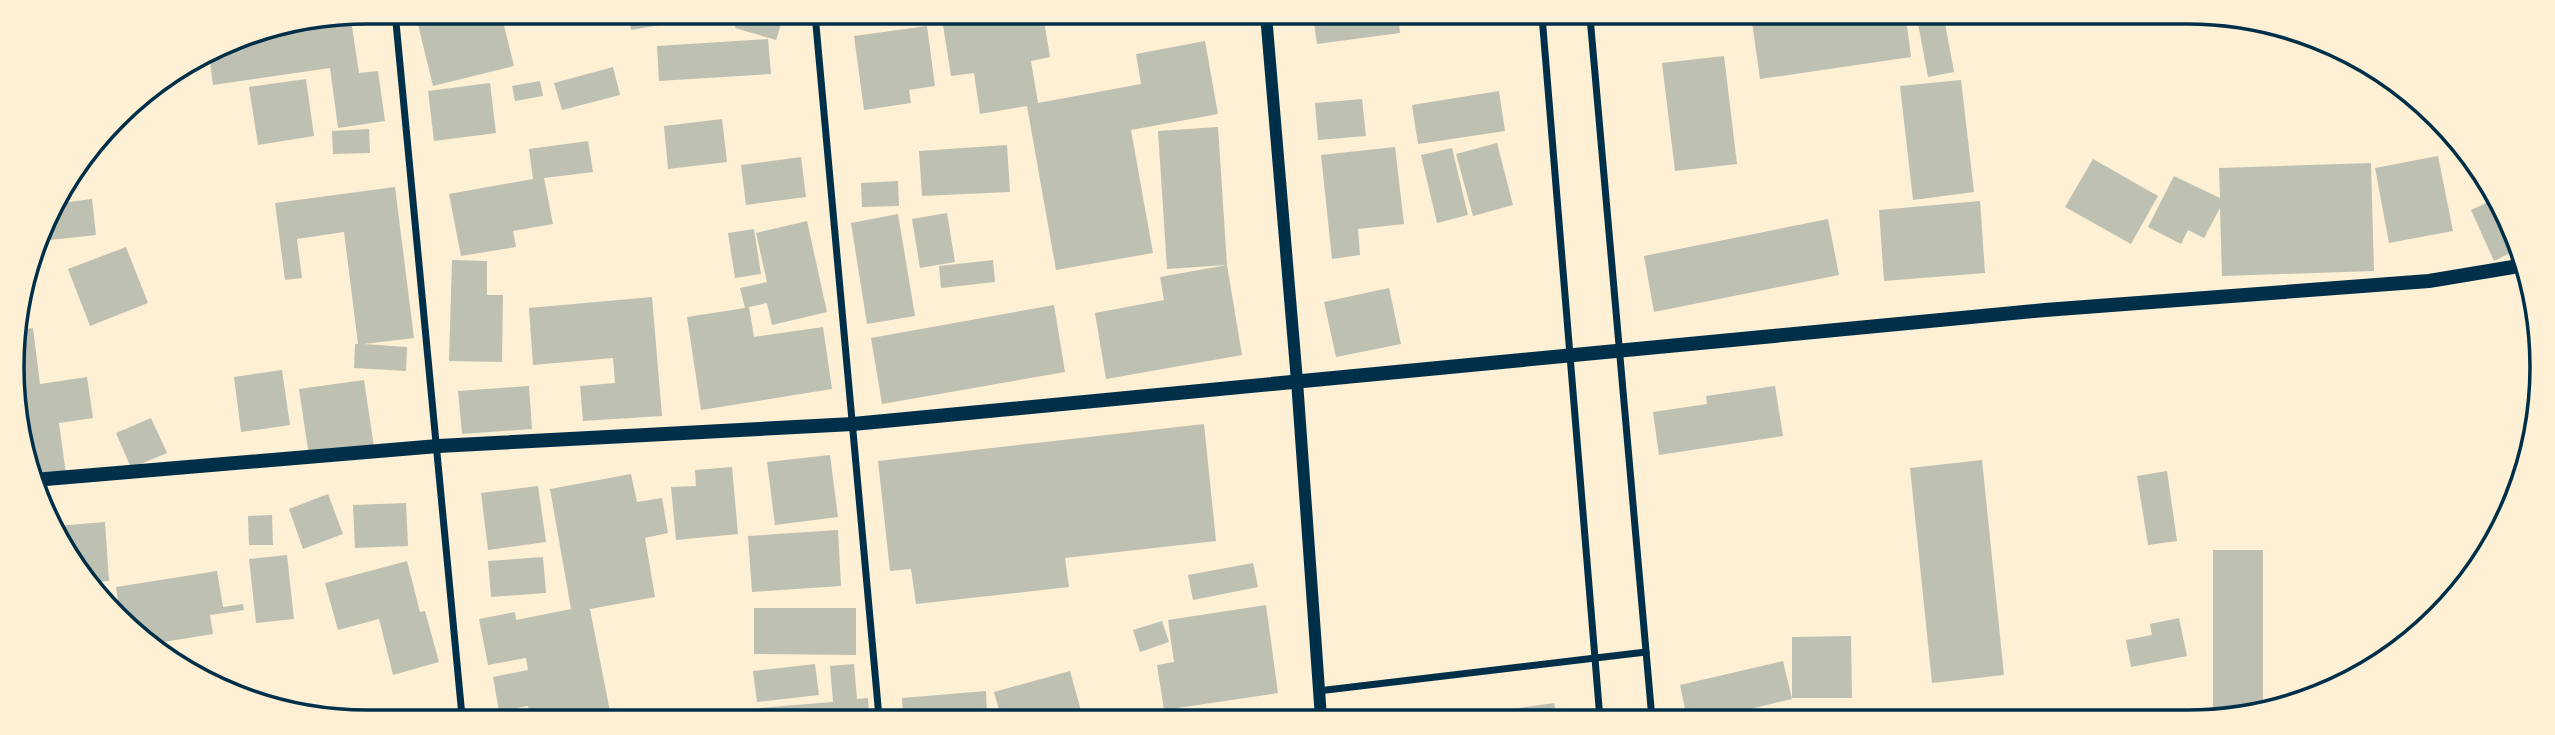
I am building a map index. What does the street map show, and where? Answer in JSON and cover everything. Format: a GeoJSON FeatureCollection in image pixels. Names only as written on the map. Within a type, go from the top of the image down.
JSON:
{"type":"FeatureCollection","features":[{"type":"Feature","properties":{"kind":"main road"},"geometry":{"type":"LineString","coordinates":[[43,479],[438,446],[853,424],[2045,310],[2429,281],[2515,266]]}},
{"type":"Feature","properties":{"kind":"street"},"geometry":{"type":"LineString","coordinates":[[396,24],[461,710]]}},
{"type":"Feature","properties":{"kind":"street"},"geometry":{"type":"LineString","coordinates":[[816,24],[878,710]]}},
{"type":"Feature","properties":{"kind":"street"},"geometry":{"type":"LineString","coordinates":[[1267,24],[1297,382],[1320,710]]}},
{"type":"Feature","properties":{"kind":"street"},"geometry":{"type":"LineString","coordinates":[[1543,24],[1599,710]]}},
{"type":"Feature","properties":{"kind":"street"},"geometry":{"type":"LineString","coordinates":[[1591,24],[1651,710]]}},
{"type":"Feature","properties":{"kind":"street"},"geometry":{"type":"LineString","coordinates":[[1318,691],[1646,652]]}},
{"type":"Feature","properties":{"kind":"building"},"geometry":{"type":"Polygon","coordinates":[[[418,24],[504,24],[514,66],[433,86],[418,24]]]}},
{"type":"Feature","properties":{"kind":"building"},"geometry":{"type":"Polygon","coordinates":[[[630,24],[666,24],[631,30],[630,24]]]}},
{"type":"Feature","properties":{"kind":"building"},"geometry":{"type":"Polygon","coordinates":[[[736,24],[781,24],[776,40],[735,28],[736,24]]]}},
{"type":"Feature","properties":{"kind":"building"},"geometry":{"type":"Polygon","coordinates":[[[1044,24],[1050,57],[1031,61],[1038,103],[1141,84],[1136,54],[1205,41],[1218,114],[1131,130],[1153,253],[1056,270],[1027,106],[980,114],[974,73],[951,76],[943,25],[1044,24]]]}},
{"type":"Feature","properties":{"kind":"building"},"geometry":{"type":"Polygon","coordinates":[[[1314,24],[1399,24],[1400,33],[1317,44],[1314,24]]]}},
{"type":"Feature","properties":{"kind":"building"},"geometry":{"type":"Polygon","coordinates":[[[1752,24],[1907,24],[1911,57],[1760,79],[1752,24]]]}},
{"type":"Feature","properties":{"kind":"building"},"geometry":{"type":"Polygon","coordinates":[[[1918,24],[1945,24],[1954,72],[1928,77],[1918,24]]]}},
{"type":"Feature","properties":{"kind":"building"},"geometry":{"type":"Polygon","coordinates":[[[352,25],[359,73],[378,71],[385,121],[338,128],[330,68],[213,85],[210,63],[236,51],[301,31],[352,25]]]}},
{"type":"Feature","properties":{"kind":"building"},"geometry":{"type":"Polygon","coordinates":[[[927,26],[935,86],[909,90],[911,103],[864,110],[854,36],[927,26]]]}},
{"type":"Feature","properties":{"kind":"building"},"geometry":{"type":"Polygon","coordinates":[[[768,39],[771,74],[659,81],[657,46],[768,39]]]}},
{"type":"Feature","properties":{"kind":"building"},"geometry":{"type":"Polygon","coordinates":[[[1724,56],[1737,164],[1675,171],[1662,63],[1724,56]]]}},
{"type":"Feature","properties":{"kind":"building"},"geometry":{"type":"Polygon","coordinates":[[[613,67],[620,95],[562,110],[554,83],[613,67]]]}},
{"type":"Feature","properties":{"kind":"building"},"geometry":{"type":"Polygon","coordinates":[[[306,79],[314,136],[258,145],[249,87],[306,79]]]}},
{"type":"Feature","properties":{"kind":"building"},"geometry":{"type":"Polygon","coordinates":[[[1961,80],[1974,192],[1913,200],[1900,86],[1961,80]]]}},
{"type":"Feature","properties":{"kind":"building"},"geometry":{"type":"Polygon","coordinates":[[[540,81],[543,96],[515,101],[512,86],[540,81]]]}},
{"type":"Feature","properties":{"kind":"building"},"geometry":{"type":"Polygon","coordinates":[[[490,83],[496,133],[434,141],[428,91],[490,83]]]}},
{"type":"Feature","properties":{"kind":"building"},"geometry":{"type":"Polygon","coordinates":[[[1499,91],[1505,131],[1418,144],[1412,105],[1499,91]]]}},
{"type":"Feature","properties":{"kind":"building"},"geometry":{"type":"Polygon","coordinates":[[[1362,99],[1366,136],[1318,140],[1315,103],[1362,99]]]}},
{"type":"Feature","properties":{"kind":"building"},"geometry":{"type":"Polygon","coordinates":[[[722,119],[727,162],[668,169],[664,126],[722,119]]]}},
{"type":"Feature","properties":{"kind":"building"},"geometry":{"type":"Polygon","coordinates":[[[1218,127],[1227,265],[1167,269],[1158,131],[1218,127]]]}},
{"type":"Feature","properties":{"kind":"building"},"geometry":{"type":"Polygon","coordinates":[[[369,129],[370,153],[333,154],[332,131],[369,129]]]}},
{"type":"Feature","properties":{"kind":"building"},"geometry":{"type":"Polygon","coordinates":[[[588,141],[593,172],[544,178],[553,224],[513,231],[516,247],[461,256],[449,194],[533,179],[529,149],[588,141]]]}},
{"type":"Feature","properties":{"kind":"building"},"geometry":{"type":"Polygon","coordinates":[[[1497,143],[1513,205],[1473,216],[1456,154],[1497,143]]]}},
{"type":"Feature","properties":{"kind":"building"},"geometry":{"type":"Polygon","coordinates":[[[1007,145],[1010,192],[922,196],[919,151],[1007,145]]]}},
{"type":"Feature","properties":{"kind":"building"},"geometry":{"type":"Polygon","coordinates":[[[1395,147],[1404,224],[1358,229],[1360,255],[1332,259],[1321,155],[1395,147]]]}},
{"type":"Feature","properties":{"kind":"building"},"geometry":{"type":"Polygon","coordinates":[[[1452,148],[1468,215],[1437,223],[1421,155],[1452,148]]]}},
{"type":"Feature","properties":{"kind":"building"},"geometry":{"type":"Polygon","coordinates":[[[2438,156],[2453,231],[2389,243],[2375,168],[2438,156]]]}},
{"type":"Feature","properties":{"kind":"building"},"geometry":{"type":"Polygon","coordinates":[[[801,157],[806,197],[746,205],[741,165],[801,157]]]}},
{"type":"Feature","properties":{"kind":"building"},"geometry":{"type":"Polygon","coordinates":[[[2093,159],[2158,196],[2131,244],[2065,207],[2093,159]]]}},
{"type":"Feature","properties":{"kind":"building"},"geometry":{"type":"Polygon","coordinates":[[[2371,163],[2374,271],[2222,276],[2220,208],[2204,238],[2188,230],[2181,244],[2148,227],[2174,176],[2220,198],[2219,168],[2371,163]]]}},
{"type":"Feature","properties":{"kind":"building"},"geometry":{"type":"Polygon","coordinates":[[[898,181],[899,206],[862,207],[861,183],[898,181]]]}},
{"type":"Feature","properties":{"kind":"building"},"geometry":{"type":"Polygon","coordinates":[[[395,187],[414,338],[364,344],[407,347],[406,371],[354,368],[355,344],[358,344],[344,232],[297,239],[302,278],[285,280],[275,203],[395,187]]]}},
{"type":"Feature","properties":{"kind":"building"},"geometry":{"type":"Polygon","coordinates":[[[92,199],[96,235],[49,240],[67,202],[92,199]]]}},
{"type":"Feature","properties":{"kind":"building"},"geometry":{"type":"Polygon","coordinates":[[[1980,201],[1985,273],[1884,281],[1879,210],[1980,201]]]}},
{"type":"Feature","properties":{"kind":"building"},"geometry":{"type":"Polygon","coordinates":[[[2488,202],[2510,253],[2494,261],[2471,210],[2488,202]]]}},
{"type":"Feature","properties":{"kind":"building"},"geometry":{"type":"Polygon","coordinates":[[[947,213],[955,262],[920,268],[912,219],[947,213]]]}},
{"type":"Feature","properties":{"kind":"building"},"geometry":{"type":"Polygon","coordinates":[[[898,214],[915,316],[867,324],[851,223],[898,214]]]}},
{"type":"Feature","properties":{"kind":"building"},"geometry":{"type":"Polygon","coordinates":[[[1828,219],[1839,275],[1654,312],[1644,256],[1828,219]]]}},
{"type":"Feature","properties":{"kind":"building"},"geometry":{"type":"Polygon","coordinates":[[[807,221],[827,312],[772,325],[767,303],[749,307],[754,337],[823,327],[832,389],[701,410],[687,317],[745,308],[740,288],[767,282],[756,233],[807,221]]]}},
{"type":"Feature","properties":{"kind":"building"},"geometry":{"type":"Polygon","coordinates":[[[754,229],[761,274],[735,278],[728,233],[754,229]]]}},
{"type":"Feature","properties":{"kind":"building"},"geometry":{"type":"Polygon","coordinates":[[[126,247],[148,303],[90,326],[68,269],[126,247]]]}},
{"type":"Feature","properties":{"kind":"building"},"geometry":{"type":"Polygon","coordinates":[[[452,260],[487,261],[487,295],[503,295],[502,362],[449,361],[452,260]]]}},
{"type":"Feature","properties":{"kind":"building"},"geometry":{"type":"Polygon","coordinates":[[[993,260],[995,282],[941,288],[939,266],[993,260]]]}},
{"type":"Feature","properties":{"kind":"building"},"geometry":{"type":"Polygon","coordinates":[[[1227,265],[1242,355],[1106,379],[1095,313],[1164,300],[1160,277],[1227,265]]]}},
{"type":"Feature","properties":{"kind":"building"},"geometry":{"type":"Polygon","coordinates":[[[1389,288],[1401,344],[1336,357],[1324,302],[1389,288]]]}},
{"type":"Feature","properties":{"kind":"building"},"geometry":{"type":"Polygon","coordinates":[[[652,297],[662,416],[583,421],[580,386],[615,383],[613,358],[533,365],[529,308],[652,297]]]}},
{"type":"Feature","properties":{"kind":"building"},"geometry":{"type":"Polygon","coordinates":[[[1054,305],[1065,372],[882,404],[871,338],[1054,305]]]}},
{"type":"Feature","properties":{"kind":"building"},"geometry":{"type":"Polygon","coordinates":[[[33,328],[40,384],[87,377],[93,418],[59,423],[66,474],[43,477],[36,456],[25,390],[26,329],[33,328]]]}},
{"type":"Feature","properties":{"kind":"building"},"geometry":{"type":"Polygon","coordinates":[[[282,370],[290,425],[241,432],[234,377],[282,370]]]}},
{"type":"Feature","properties":{"kind":"building"},"geometry":{"type":"Polygon","coordinates":[[[364,380],[374,447],[309,456],[299,389],[364,380]]]}},
{"type":"Feature","properties":{"kind":"building"},"geometry":{"type":"Polygon","coordinates":[[[529,386],[532,429],[462,434],[458,391],[529,386]]]}},
{"type":"Feature","properties":{"kind":"building"},"geometry":{"type":"Polygon","coordinates":[[[1775,386],[1783,436],[1659,455],[1653,412],[1707,404],[1706,396],[1775,386]]]}},
{"type":"Feature","properties":{"kind":"building"},"geometry":{"type":"Polygon","coordinates":[[[151,418],[167,453],[131,468],[116,433],[151,418]]]}},
{"type":"Feature","properties":{"kind":"building"},"geometry":{"type":"Polygon","coordinates":[[[1204,424],[1216,541],[1065,558],[1069,587],[916,604],[911,569],[890,571],[878,461],[1204,424]]]}},
{"type":"Feature","properties":{"kind":"building"},"geometry":{"type":"Polygon","coordinates":[[[830,455],[838,517],[775,525],[767,462],[830,455]]]}},
{"type":"Feature","properties":{"kind":"building"},"geometry":{"type":"Polygon","coordinates":[[[1982,460],[2004,675],[1932,683],[1910,468],[1982,460]]]}},
{"type":"Feature","properties":{"kind":"building"},"geometry":{"type":"Polygon","coordinates":[[[732,467],[738,534],[676,540],[671,487],[696,486],[695,470],[732,467]]]}},
{"type":"Feature","properties":{"kind":"building"},"geometry":{"type":"Polygon","coordinates":[[[2167,471],[2177,541],[2148,545],[2137,476],[2167,471]]]}},
{"type":"Feature","properties":{"kind":"building"},"geometry":{"type":"Polygon","coordinates":[[[631,474],[637,502],[662,498],[668,533],[645,538],[655,597],[590,609],[610,710],[529,710],[528,706],[499,710],[493,677],[528,670],[526,658],[488,665],[479,619],[515,612],[516,620],[571,609],[550,489],[631,474]]]}},
{"type":"Feature","properties":{"kind":"building"},"geometry":{"type":"Polygon","coordinates":[[[538,486],[546,542],[488,550],[481,493],[538,486]]]}},
{"type":"Feature","properties":{"kind":"building"},"geometry":{"type":"Polygon","coordinates":[[[328,494],[343,534],[303,549],[289,509],[328,494]]]}},
{"type":"Feature","properties":{"kind":"building"},"geometry":{"type":"Polygon","coordinates":[[[406,503],[408,546],[355,548],[353,505],[406,503]]]}},
{"type":"Feature","properties":{"kind":"building"},"geometry":{"type":"Polygon","coordinates":[[[272,515],[273,545],[249,545],[248,516],[272,515]]]}},
{"type":"Feature","properties":{"kind":"building"},"geometry":{"type":"Polygon","coordinates":[[[105,522],[109,581],[100,582],[95,576],[63,525],[105,522]]]}},
{"type":"Feature","properties":{"kind":"building"},"geometry":{"type":"Polygon","coordinates":[[[838,530],[841,586],[752,592],[748,536],[838,530]]]}},
{"type":"Feature","properties":{"kind":"building"},"geometry":{"type":"Polygon","coordinates":[[[2213,550],[2263,550],[2263,702],[2213,710],[2213,550]]]}},
{"type":"Feature","properties":{"kind":"building"},"geometry":{"type":"Polygon","coordinates":[[[287,555],[294,619],[256,623],[249,559],[287,555]]]}},
{"type":"Feature","properties":{"kind":"building"},"geometry":{"type":"Polygon","coordinates":[[[543,557],[546,593],[491,597],[488,561],[543,557]]]}},
{"type":"Feature","properties":{"kind":"building"},"geometry":{"type":"Polygon","coordinates":[[[407,561],[420,612],[425,611],[439,662],[393,675],[379,619],[338,630],[325,583],[407,561]]]}},
{"type":"Feature","properties":{"kind":"building"},"geometry":{"type":"Polygon","coordinates":[[[1253,563],[1258,587],[1193,600],[1188,575],[1253,563]]]}},
{"type":"Feature","properties":{"kind":"building"},"geometry":{"type":"Polygon","coordinates":[[[217,571],[223,607],[243,604],[244,610],[210,615],[213,634],[162,642],[118,603],[116,587],[217,571]]]}},
{"type":"Feature","properties":{"kind":"building"},"geometry":{"type":"Polygon","coordinates":[[[1266,605],[1278,693],[1164,710],[1157,665],[1174,662],[1168,620],[1266,605]]]}},
{"type":"Feature","properties":{"kind":"building"},"geometry":{"type":"Polygon","coordinates":[[[754,608],[856,608],[856,655],[754,654],[754,608]]]}},
{"type":"Feature","properties":{"kind":"building"},"geometry":{"type":"Polygon","coordinates":[[[2179,618],[2187,656],[2131,667],[2126,640],[2152,635],[2150,624],[2179,618]]]}},
{"type":"Feature","properties":{"kind":"building"},"geometry":{"type":"Polygon","coordinates":[[[1162,621],[1169,642],[1140,652],[1133,630],[1162,621]]]}},
{"type":"Feature","properties":{"kind":"building"},"geometry":{"type":"Polygon","coordinates":[[[1851,636],[1852,698],[1792,698],[1792,637],[1851,636]]]}},
{"type":"Feature","properties":{"kind":"building"},"geometry":{"type":"Polygon","coordinates":[[[1783,661],[1792,699],[1746,710],[1685,710],[1680,685],[1783,661]]]}},
{"type":"Feature","properties":{"kind":"building"},"geometry":{"type":"Polygon","coordinates":[[[815,664],[819,695],[757,702],[753,671],[815,664]]]}},
{"type":"Feature","properties":{"kind":"building"},"geometry":{"type":"Polygon","coordinates":[[[854,664],[857,699],[868,698],[869,710],[736,710],[833,702],[830,666],[854,664]]]}},
{"type":"Feature","properties":{"kind":"building"},"geometry":{"type":"Polygon","coordinates":[[[1070,671],[1081,710],[999,710],[994,692],[1070,671]]]}},
{"type":"Feature","properties":{"kind":"building"},"geometry":{"type":"Polygon","coordinates":[[[986,691],[987,710],[903,710],[902,698],[986,691]]]}},
{"type":"Feature","properties":{"kind":"building"},"geometry":{"type":"Polygon","coordinates":[[[1554,703],[1555,710],[1504,710],[1554,703]]]}}]}
